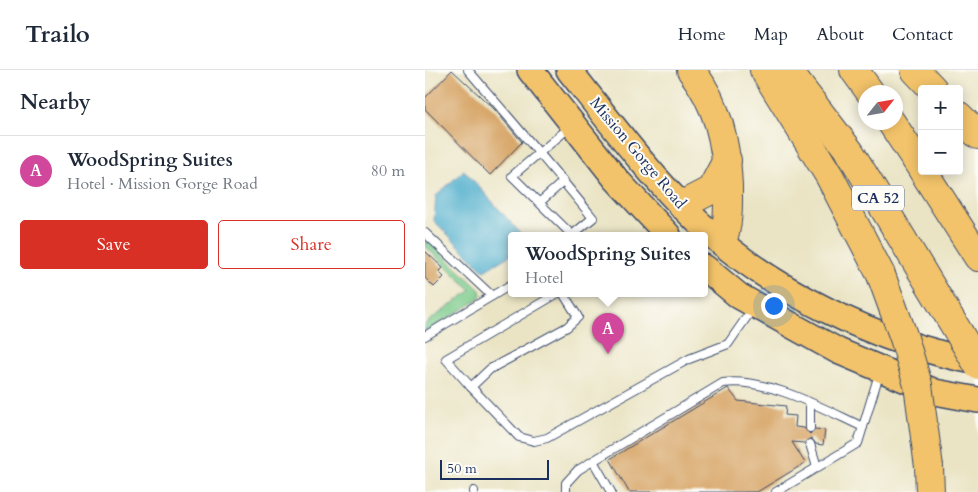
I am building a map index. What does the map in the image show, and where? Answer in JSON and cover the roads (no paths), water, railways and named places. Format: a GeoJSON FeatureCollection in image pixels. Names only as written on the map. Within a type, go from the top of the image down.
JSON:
{"type":"FeatureCollection","features":[{"type":"Feature","properties":{"kind":"highway"},"geometry":{"type":"LineString","coordinates":[[691,70],[713,104],[722,128],[727,160],[729,215],[722,242]]}},
{"type":"Feature","properties":{"kind":"highway"},"geometry":{"type":"LineString","coordinates":[[764,70],[830,177],[881,275],[904,338],[918,385],[929,480]]}},
{"type":"Feature","properties":{"kind":"highway","name":"CA 52"},"geometry":{"type":"LineString","coordinates":[[787,70],[850,152],[978,363]]}},
{"type":"Feature","properties":{"kind":"highway"},"geometry":{"type":"LineString","coordinates":[[854,70],[865,85]]}},
{"type":"Feature","properties":{"kind":"highway"},"geometry":{"type":"LineString","coordinates":[[915,70],[929,85]]}},
{"type":"Feature","properties":{"kind":"highway"},"geometry":{"type":"LineString","coordinates":[[963,120],[978,135]]}},
{"type":"Feature","properties":{"kind":"highway","name":"CA 52"},"geometry":{"type":"LineString","coordinates":[[896,130],[918,162]]}},
{"type":"Feature","properties":{"kind":"highway"},"geometry":{"type":"LineString","coordinates":[[682,205],[711,190],[727,160]]}},
{"type":"Feature","properties":{"kind":"highway","name":"CA 52"},"geometry":{"type":"LineString","coordinates":[[926,175],[978,257]]}},
{"type":"Feature","properties":{"kind":"main road","name":"Mission Gorge Road"},"geometry":{"type":"LineString","coordinates":[[530,70],[616,179],[665,232]]}},
{"type":"Feature","properties":{"kind":"main road","name":"Mission Gorge Road"},"geometry":{"type":"LineString","coordinates":[[569,70],[638,157],[682,205],[722,242],[757,270],[856,325],[939,355],[978,363]]}},
{"type":"Feature","properties":{"kind":"main road"},"geometry":{"type":"LineString","coordinates":[[708,267],[722,242]]}},
{"type":"Feature","properties":{"kind":"main road"},"geometry":{"type":"LineString","coordinates":[[708,270],[739,296],[838,351],[935,392],[978,400]]}},
{"type":"Feature","properties":{"kind":"lane"},"geometry":{"type":"LineString","coordinates":[[468,70],[593,218],[575,232]]}},
{"type":"Feature","properties":{"kind":"lane"},"geometry":{"type":"LineString","coordinates":[[568,232],[512,176],[573,124]]}},
{"type":"Feature","properties":{"kind":"lane"},"geometry":{"type":"LineString","coordinates":[[540,202],[564,182]]}},
{"type":"Feature","properties":{"kind":"lane"},"geometry":{"type":"LineString","coordinates":[[425,233],[492,296]]}},
{"type":"Feature","properties":{"kind":"lane"},"geometry":{"type":"LineString","coordinates":[[425,336],[508,286]]}},
{"type":"Feature","properties":{"kind":"lane"},"geometry":{"type":"LineString","coordinates":[[551,297],[447,359],[471,387],[519,436],[534,441],[547,438],[689,359],[727,344],[755,304]]}},
{"type":"Feature","properties":{"kind":"lane"},"geometry":{"type":"LineString","coordinates":[[471,387],[490,369],[567,327],[578,317],[566,297]]}},
{"type":"Feature","properties":{"kind":"lane"},"geometry":{"type":"LineString","coordinates":[[776,492],[858,442],[881,369]]}},
{"type":"Feature","properties":{"kind":"lane"},"geometry":{"type":"LineString","coordinates":[[566,492],[565,483],[570,477],[593,461],[723,383],[739,383],[785,392],[863,427]]}},
{"type":"Feature","properties":{"kind":"lane"},"geometry":{"type":"LineString","coordinates":[[810,403],[810,428]]}},
{"type":"Feature","properties":{"kind":"lane"},"geometry":{"type":"LineString","coordinates":[[809,444],[817,467]]}},
{"type":"Feature","properties":{"kind":"lane"},"geometry":{"type":"LineString","coordinates":[[593,461],[611,492]]}},
{"type":"Feature","properties":{"kind":"water"},"geometry":{"type":"Polygon","coordinates":[[[464,170],[519,232],[508,232],[508,256],[484,271],[434,221],[436,196],[464,170]]]}},
{"type":"Feature","properties":{"kind":"place","name":"WoodSpring Suites"},"geometry":{"type":"Point","coordinates":[608,354]}}]}
